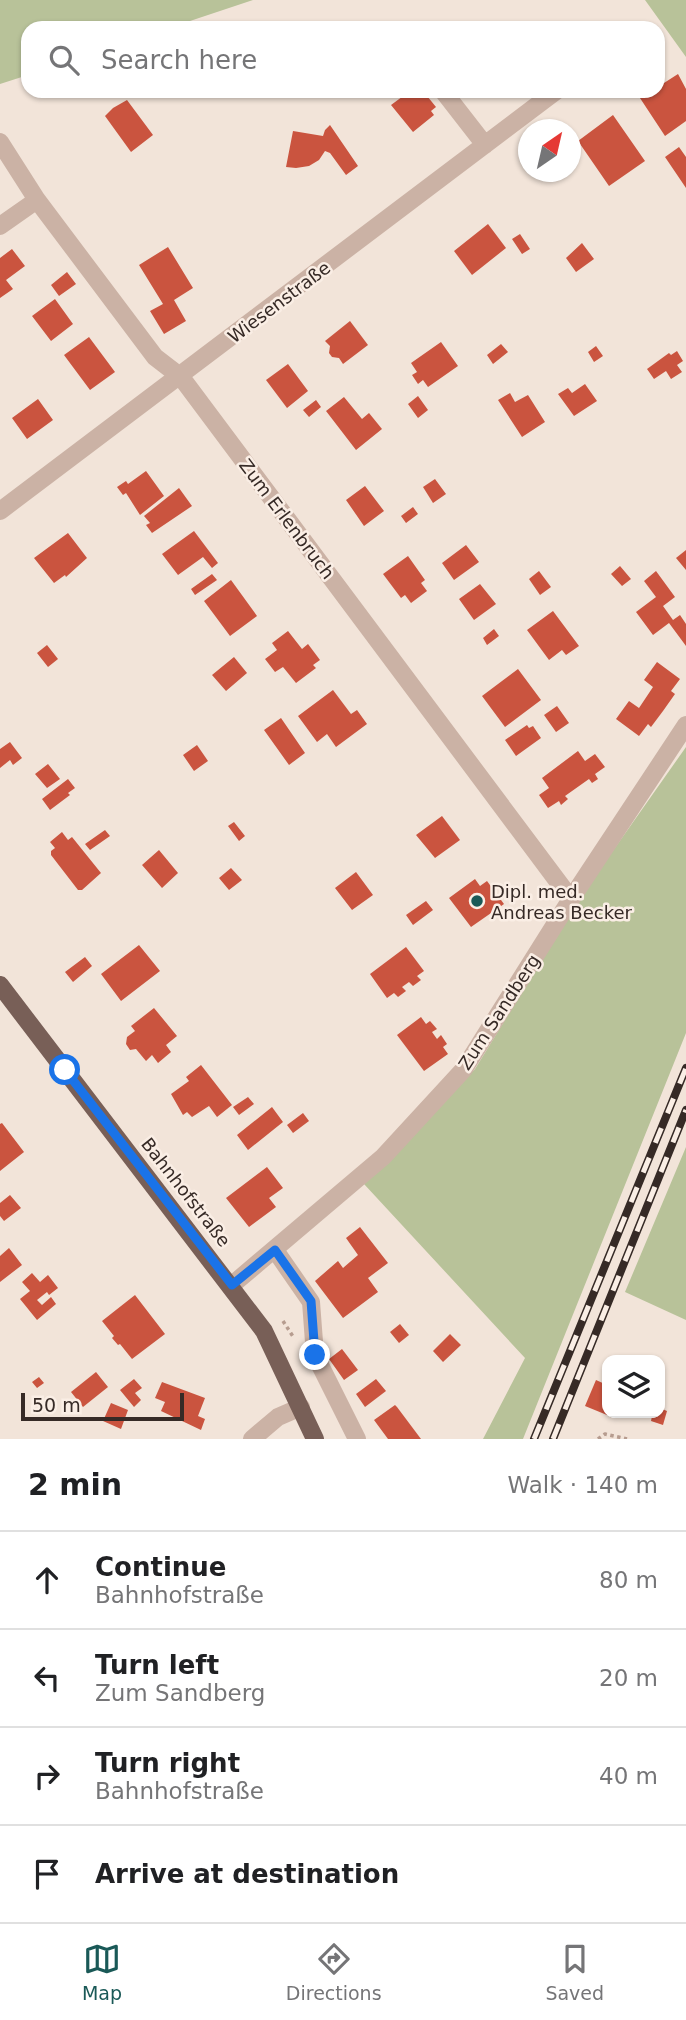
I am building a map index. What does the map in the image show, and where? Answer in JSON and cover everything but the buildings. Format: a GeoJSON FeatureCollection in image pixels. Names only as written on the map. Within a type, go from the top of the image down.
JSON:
{"type":"FeatureCollection","features":[{"type":"Feature","properties":{"kind":"main road","name":"Bahnhofstraße"},"geometry":{"type":"LineString","coordinates":[[0,985],[232,1285],[264,1331],[315,1439]]}},
{"type":"Feature","properties":{"kind":"street"},"geometry":{"type":"LineString","coordinates":[[448,98],[485,145]]}},
{"type":"Feature","properties":{"kind":"street","name":"Wiesenstraße"},"geometry":{"type":"LineString","coordinates":[[0,512],[547,98]]}},
{"type":"Feature","properties":{"kind":"street","name":"Zum Erlenbruch"},"geometry":{"type":"LineString","coordinates":[[0,142],[37,200],[155,357],[181,377],[571,899]]}},
{"type":"Feature","properties":{"kind":"street"},"geometry":{"type":"LineString","coordinates":[[0,226],[37,200]]}},
{"type":"Feature","properties":{"kind":"street","name":"Zum Sandberg"},"geometry":{"type":"LineString","coordinates":[[232,1285],[383,1157],[464,1069],[686,724]]}},
{"type":"Feature","properties":{"kind":"street"},"geometry":{"type":"LineString","coordinates":[[275,1250],[311,1301],[315,1355],[356,1439]]}},
{"type":"Feature","properties":{"kind":"street"},"geometry":{"type":"LineString","coordinates":[[252,1439],[278,1417],[301,1407]]}},
{"type":"Feature","properties":{"kind":"path"},"geometry":{"type":"LineString","coordinates":[[598,1439],[604,1434],[627,1439]]}},
{"type":"Feature","properties":{"kind":"green space"},"geometry":{"type":"Polygon","coordinates":[[[0,0],[253,0],[190,21],[21,21],[21,77],[0,84],[0,0]]]}},
{"type":"Feature","properties":{"kind":"green space"},"geometry":{"type":"Polygon","coordinates":[[[645,0],[686,0],[686,57],[665,28],[665,21],[660,21],[645,0]]]}},
{"type":"Feature","properties":{"kind":"green space"},"geometry":{"type":"Polygon","coordinates":[[[686,747],[686,1033],[523,1439],[483,1439],[525,1358],[364,1184],[475,1069],[581,896],[686,747]]]}},
{"type":"Feature","properties":{"kind":"green space"},"geometry":{"type":"Polygon","coordinates":[[[686,1147],[686,1320],[625,1292],[686,1147]]]}},
{"type":"Feature","properties":{"kind":"railway"},"geometry":{"type":"LineString","coordinates":[[534,1439],[686,1068]]}},
{"type":"Feature","properties":{"kind":"railway"},"geometry":{"type":"LineString","coordinates":[[553,1439],[686,1110]]}},
{"type":"Feature","properties":{"kind":"place","name":"Dipl. med. Andreas Becker"},"geometry":{"type":"Point","coordinates":[477,901]}},
{"type":"Feature","properties":{"kind":"route"},"geometry":{"type":"LineString","coordinates":[[65,1070],[232,1285],[275,1250],[311,1301],[315,1355]]}}]}
